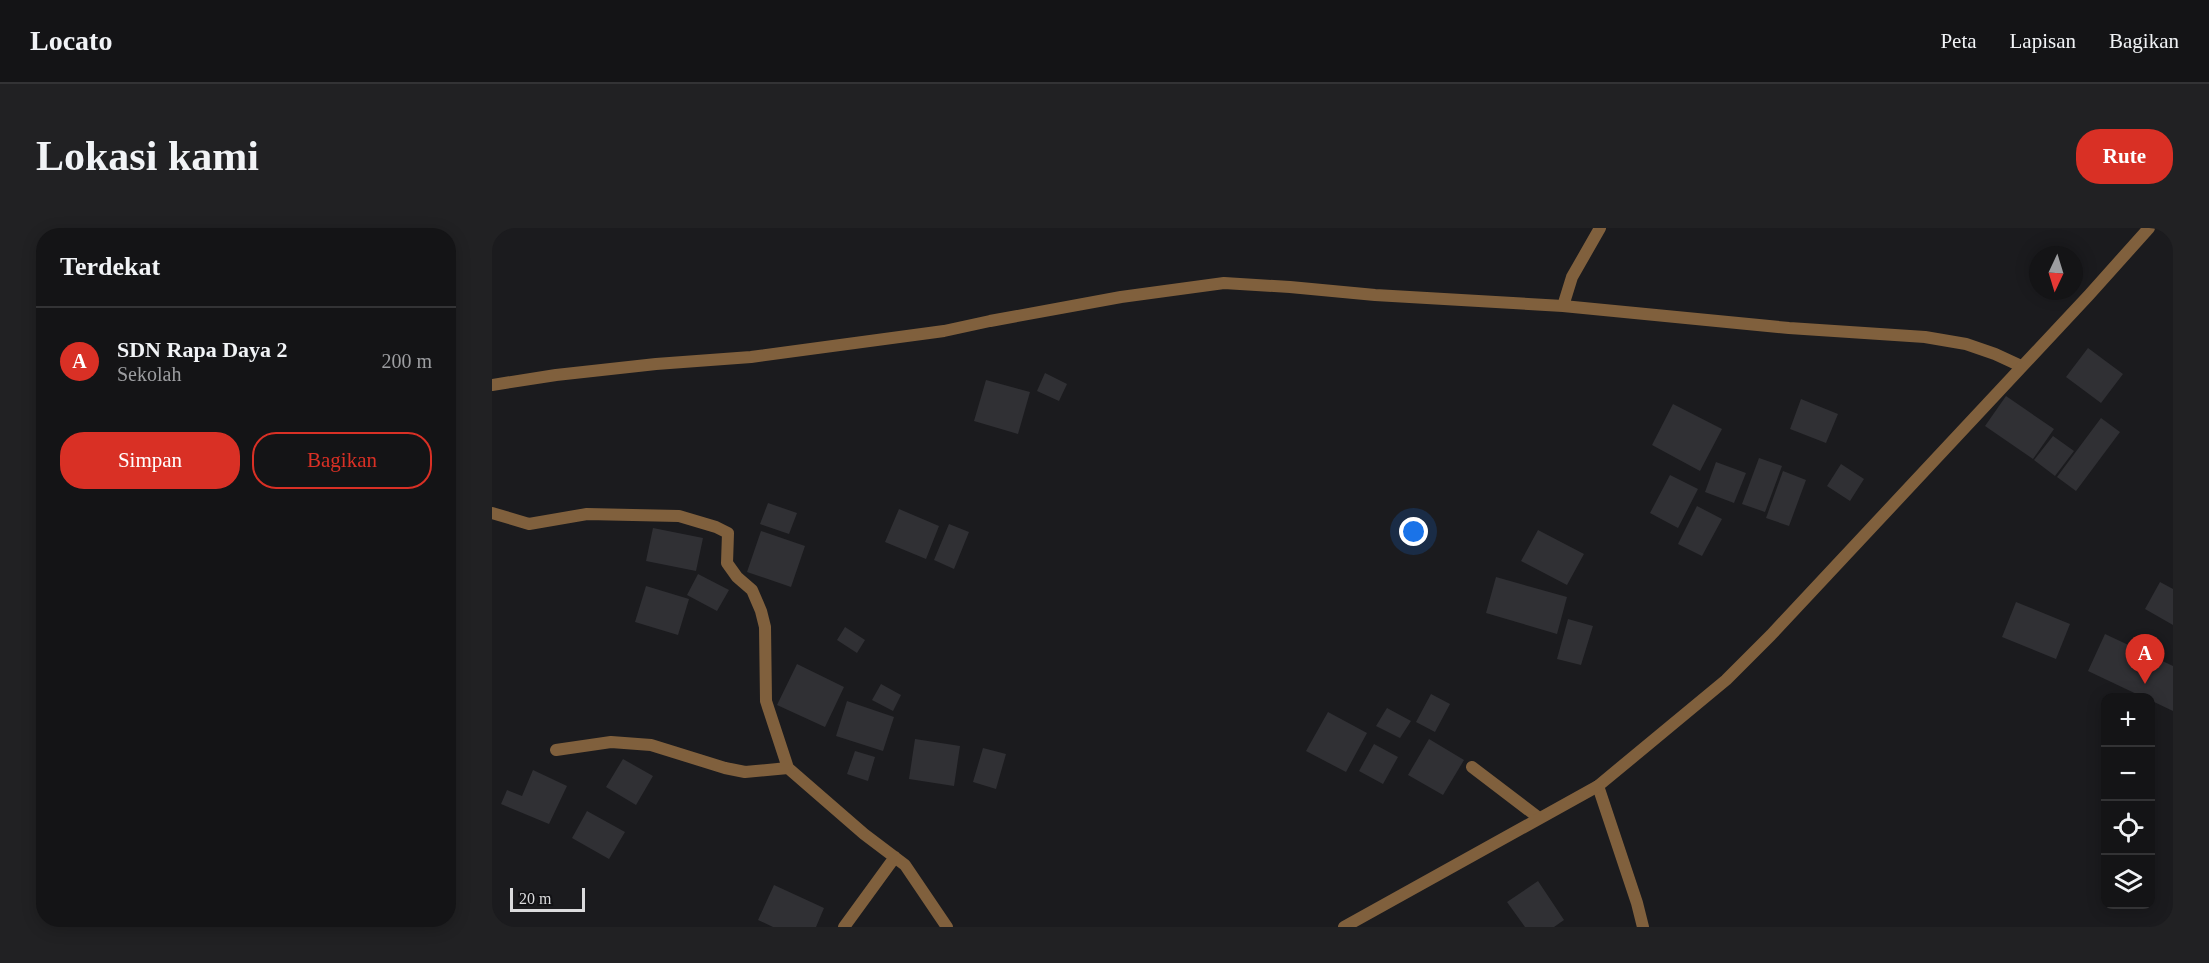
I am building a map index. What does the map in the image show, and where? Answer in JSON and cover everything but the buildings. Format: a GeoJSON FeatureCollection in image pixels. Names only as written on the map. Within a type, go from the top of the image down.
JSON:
{"type":"FeatureCollection","features":[{"type":"Feature","properties":{"kind":"street"},"geometry":{"type":"LineString","coordinates":[[1563,306],[1572,277],[1600,228]]}},
{"type":"Feature","properties":{"kind":"street"},"geometry":{"type":"LineString","coordinates":[[1344,927],[1598,786],[1726,680],[2149,228]]}},
{"type":"Feature","properties":{"kind":"street"},"geometry":{"type":"LineString","coordinates":[[492,385],[656,364],[751,357],[944,331],[1121,297],[1224,283],[1563,306],[1789,328],[1925,337],[1966,344],[2021,366]]}},
{"type":"Feature","properties":{"kind":"street"},"geometry":{"type":"LineString","coordinates":[[492,513],[529,524],[587,514],[679,516],[728,533],[727,563],[737,577],[752,590],[761,611],[765,627],[766,701],[788,768],[864,834],[905,865],[947,927]]}},
{"type":"Feature","properties":{"kind":"street"},"geometry":{"type":"LineString","coordinates":[[556,750],[611,742],[651,745],[745,772],[788,768]]}},
{"type":"Feature","properties":{"kind":"street"},"geometry":{"type":"LineString","coordinates":[[1472,767],[1539,819]]}},
{"type":"Feature","properties":{"kind":"street"},"geometry":{"type":"LineString","coordinates":[[1598,786],[1643,927]]}},
{"type":"Feature","properties":{"kind":"street"},"geometry":{"type":"LineString","coordinates":[[844,927],[895,858]]}},
{"type":"Feature","properties":{"kind":"place","name":"SDN Rapa Daya 2"},"geometry":{"type":"Point","coordinates":[2145,684]}}]}
